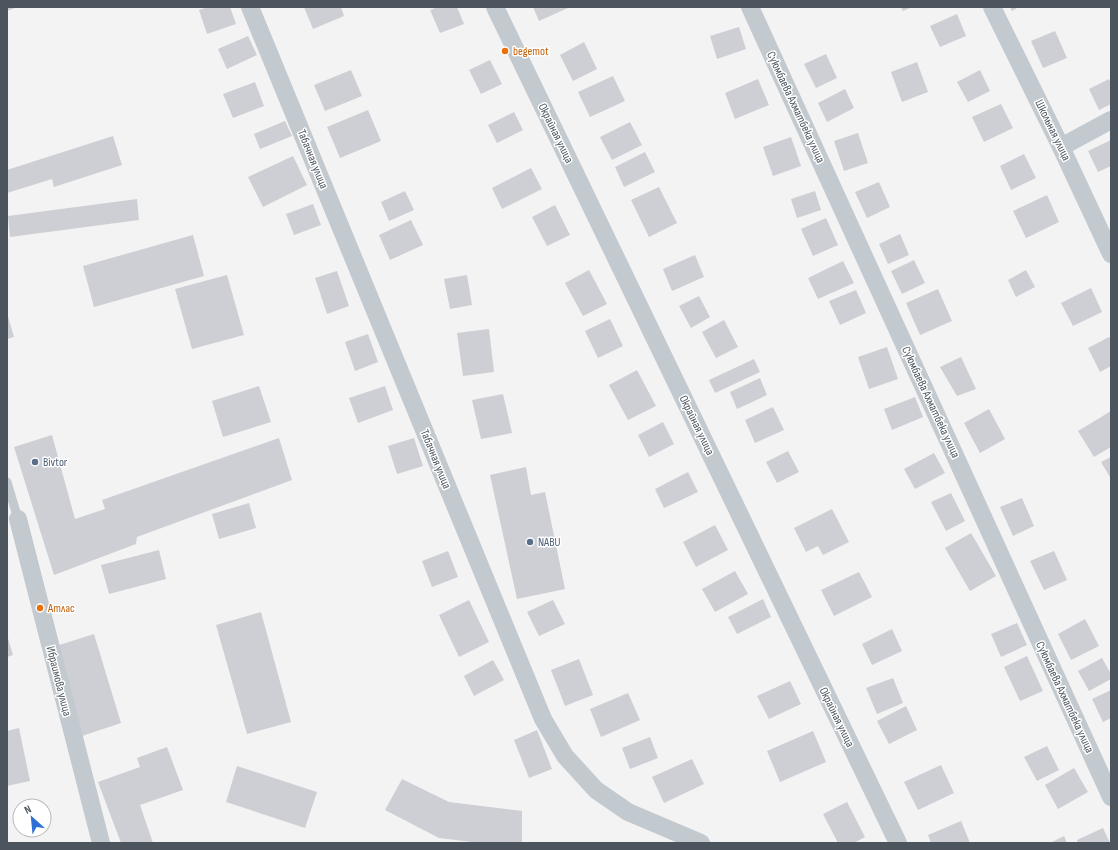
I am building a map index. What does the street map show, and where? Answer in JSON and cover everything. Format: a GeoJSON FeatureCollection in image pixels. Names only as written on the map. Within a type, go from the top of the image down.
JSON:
{"type":"FeatureCollection","features":[{"type":"Feature","properties":{"kind":"street","name":"Табачная улица"},"geometry":{"type":"LineString","coordinates":[[250,7],[543,719],[565,756],[596,790],[628,812],[700,843]]}},
{"type":"Feature","properties":{"kind":"street","name":"Окрайная улица"},"geometry":{"type":"LineString","coordinates":[[495,7],[898,843]]}},
{"type":"Feature","properties":{"kind":"street","name":"Суюмбаева Ахматбека улица"},"geometry":{"type":"LineString","coordinates":[[750,7],[1111,797]]}},
{"type":"Feature","properties":{"kind":"street","name":"Школьная улица"},"geometry":{"type":"LineString","coordinates":[[992,7],[1061,147],[1111,254]]}},
{"type":"Feature","properties":{"kind":"street"},"geometry":{"type":"LineString","coordinates":[[1061,147],[1111,120]]}},
{"type":"Feature","properties":{"kind":"street","name":"Ибраимова улица"},"geometry":{"type":"LineString","coordinates":[[18,519],[101,843]]}},
{"type":"Feature","properties":{"kind":"lane"},"geometry":{"type":"LineString","coordinates":[[7,482],[18,519]]}},
{"type":"Feature","properties":{"kind":"building"},"geometry":{"type":"Polygon","coordinates":[[[7,7],[18,7],[7,11],[7,7]]]}},
{"type":"Feature","properties":{"kind":"building"},"geometry":{"type":"Polygon","coordinates":[[[208,7],[230,7],[236,24],[207,34],[199,10],[208,7]]]}},
{"type":"Feature","properties":{"kind":"building"},"geometry":{"type":"Polygon","coordinates":[[[304,7],[341,7],[344,16],[313,29],[304,7]]]}},
{"type":"Feature","properties":{"kind":"building"},"geometry":{"type":"Polygon","coordinates":[[[438,7],[457,7],[464,24],[440,33],[430,10],[438,7]]]}},
{"type":"Feature","properties":{"kind":"building"},"geometry":{"type":"Polygon","coordinates":[[[533,7],[570,7],[539,21],[533,7]]]}},
{"type":"Feature","properties":{"kind":"building"},"geometry":{"type":"Polygon","coordinates":[[[901,7],[912,7],[903,11],[901,7]]]}},
{"type":"Feature","properties":{"kind":"building"},"geometry":{"type":"Polygon","coordinates":[[[1010,7],[1019,7],[1012,11],[1010,7]]]}},
{"type":"Feature","properties":{"kind":"building"},"geometry":{"type":"Polygon","coordinates":[[[957,14],[966,36],[940,47],[930,26],[957,14]]]}},
{"type":"Feature","properties":{"kind":"building"},"geometry":{"type":"Polygon","coordinates":[[[739,27],[746,49],[717,59],[710,36],[739,27]]]}},
{"type":"Feature","properties":{"kind":"building"},"geometry":{"type":"Polygon","coordinates":[[[1055,31],[1067,58],[1043,68],[1031,41],[1055,31]]]}},
{"type":"Feature","properties":{"kind":"building"},"geometry":{"type":"Polygon","coordinates":[[[248,36],[257,55],[227,69],[218,49],[248,36]]]}},
{"type":"Feature","properties":{"kind":"building"},"geometry":{"type":"Polygon","coordinates":[[[584,42],[597,69],[573,81],[560,55],[584,42]]]}},
{"type":"Feature","properties":{"kind":"building"},"geometry":{"type":"Polygon","coordinates":[[[826,54],[837,78],[816,88],[804,64],[826,54]]]}},
{"type":"Feature","properties":{"kind":"building"},"geometry":{"type":"Polygon","coordinates":[[[490,60],[502,84],[481,94],[469,70],[490,60]]]}},
{"type":"Feature","properties":{"kind":"building"},"geometry":{"type":"Polygon","coordinates":[[[917,62],[928,92],[902,102],[891,72],[917,62]]]}},
{"type":"Feature","properties":{"kind":"building"},"geometry":{"type":"Polygon","coordinates":[[[351,70],[362,96],[325,111],[314,85],[351,70]]]}},
{"type":"Feature","properties":{"kind":"building"},"geometry":{"type":"Polygon","coordinates":[[[980,70],[990,91],[968,102],[957,82],[980,70]]]}},
{"type":"Feature","properties":{"kind":"building"},"geometry":{"type":"Polygon","coordinates":[[[613,76],[625,101],[590,117],[578,92],[613,76]]]}},
{"type":"Feature","properties":{"kind":"building"},"geometry":{"type":"Polygon","coordinates":[[[758,79],[769,105],[735,119],[725,93],[758,79]]]}},
{"type":"Feature","properties":{"kind":"building"},"geometry":{"type":"Polygon","coordinates":[[[1109,79],[1111,83],[1111,104],[1099,110],[1089,89],[1109,79]]]}},
{"type":"Feature","properties":{"kind":"building"},"geometry":{"type":"Polygon","coordinates":[[[255,82],[264,106],[233,118],[223,94],[255,82]]]}},
{"type":"Feature","properties":{"kind":"building"},"geometry":{"type":"Polygon","coordinates":[[[845,89],[854,108],[827,122],[818,103],[845,89]]]}},
{"type":"Feature","properties":{"kind":"building"},"geometry":{"type":"Polygon","coordinates":[[[1001,104],[1013,128],[984,142],[972,117],[1001,104]]]}},
{"type":"Feature","properties":{"kind":"building"},"geometry":{"type":"Polygon","coordinates":[[[368,110],[381,141],[340,158],[327,127],[368,110]]]}},
{"type":"Feature","properties":{"kind":"building"},"geometry":{"type":"Polygon","coordinates":[[[514,112],[523,130],[497,143],[488,125],[514,112]]]}},
{"type":"Feature","properties":{"kind":"building"},"geometry":{"type":"Polygon","coordinates":[[[285,121],[292,136],[260,149],[254,134],[285,121]]]}},
{"type":"Feature","properties":{"kind":"building"},"geometry":{"type":"Polygon","coordinates":[[[630,122],[642,145],[612,160],[600,137],[630,122]]]}},
{"type":"Feature","properties":{"kind":"building"},"geometry":{"type":"Polygon","coordinates":[[[858,133],[868,163],[844,171],[834,141],[858,133]]]}},
{"type":"Feature","properties":{"kind":"building"},"geometry":{"type":"Polygon","coordinates":[[[113,136],[122,165],[54,187],[52,179],[7,193],[7,170],[113,136]]]}},
{"type":"Feature","properties":{"kind":"building"},"geometry":{"type":"Polygon","coordinates":[[[791,137],[801,166],[773,176],[763,147],[791,137]]]}},
{"type":"Feature","properties":{"kind":"building"},"geometry":{"type":"Polygon","coordinates":[[[1111,140],[1111,166],[1098,172],[1088,151],[1111,140]]]}},
{"type":"Feature","properties":{"kind":"building"},"geometry":{"type":"Polygon","coordinates":[[[645,152],[655,172],[624,187],[615,167],[645,152]]]}},
{"type":"Feature","properties":{"kind":"building"},"geometry":{"type":"Polygon","coordinates":[[[1024,154],[1036,178],[1011,190],[1000,166],[1024,154]]]}},
{"type":"Feature","properties":{"kind":"building"},"geometry":{"type":"Polygon","coordinates":[[[293,156],[307,185],[263,207],[248,177],[293,156]]]}},
{"type":"Feature","properties":{"kind":"building"},"geometry":{"type":"Polygon","coordinates":[[[531,168],[542,189],[502,209],[492,188],[531,168]]]}},
{"type":"Feature","properties":{"kind":"building"},"geometry":{"type":"Polygon","coordinates":[[[879,182],[890,207],[867,218],[855,192],[879,182]]]}},
{"type":"Feature","properties":{"kind":"building"},"geometry":{"type":"Polygon","coordinates":[[[659,187],[677,223],[649,237],[631,200],[659,187]]]}},
{"type":"Feature","properties":{"kind":"building"},"geometry":{"type":"Polygon","coordinates":[[[405,191],[414,210],[389,221],[381,202],[405,191]]]}},
{"type":"Feature","properties":{"kind":"building"},"geometry":{"type":"Polygon","coordinates":[[[815,191],[821,210],[797,218],[791,199],[815,191]]]}},
{"type":"Feature","properties":{"kind":"building"},"geometry":{"type":"Polygon","coordinates":[[[1047,195],[1059,222],[1026,238],[1013,211],[1047,195]]]}},
{"type":"Feature","properties":{"kind":"building"},"geometry":{"type":"Polygon","coordinates":[[[137,199],[139,220],[10,237],[8,216],[137,199]]]}},
{"type":"Feature","properties":{"kind":"building"},"geometry":{"type":"Polygon","coordinates":[[[313,204],[321,225],[294,235],[286,214],[313,204]]]}},
{"type":"Feature","properties":{"kind":"building"},"geometry":{"type":"Polygon","coordinates":[[[555,205],[570,235],[547,246],[532,217],[555,205]]]}},
{"type":"Feature","properties":{"kind":"building"},"geometry":{"type":"Polygon","coordinates":[[[826,218],[838,245],[813,256],[801,229],[826,218]]]}},
{"type":"Feature","properties":{"kind":"building"},"geometry":{"type":"Polygon","coordinates":[[[411,220],[423,245],[390,260],[379,235],[411,220]]]}},
{"type":"Feature","properties":{"kind":"building"},"geometry":{"type":"Polygon","coordinates":[[[900,234],[909,255],[888,264],[879,244],[900,234]]]}},
{"type":"Feature","properties":{"kind":"building"},"geometry":{"type":"Polygon","coordinates":[[[193,235],[204,276],[94,307],[83,266],[193,235]]]}},
{"type":"Feature","properties":{"kind":"building"},"geometry":{"type":"Polygon","coordinates":[[[695,255],[704,277],[672,291],[663,269],[695,255]]]}},
{"type":"Feature","properties":{"kind":"building"},"geometry":{"type":"Polygon","coordinates":[[[914,260],[925,283],[902,294],[891,271],[914,260]]]}},
{"type":"Feature","properties":{"kind":"building"},"geometry":{"type":"Polygon","coordinates":[[[843,261],[854,283],[818,299],[808,278],[843,261]]]}},
{"type":"Feature","properties":{"kind":"building"},"geometry":{"type":"Polygon","coordinates":[[[589,270],[607,304],[583,316],[565,283],[589,270]]]}},
{"type":"Feature","properties":{"kind":"building"},"geometry":{"type":"Polygon","coordinates":[[[1026,270],[1035,287],[1016,297],[1008,280],[1026,270]]]}},
{"type":"Feature","properties":{"kind":"building"},"geometry":{"type":"Polygon","coordinates":[[[337,271],[349,306],[327,314],[315,278],[337,271]]]}},
{"type":"Feature","properties":{"kind":"building"},"geometry":{"type":"Polygon","coordinates":[[[227,275],[244,335],[192,349],[175,289],[227,275]]]}},
{"type":"Feature","properties":{"kind":"building"},"geometry":{"type":"Polygon","coordinates":[[[467,275],[472,305],[450,309],[444,279],[467,275]]]}},
{"type":"Feature","properties":{"kind":"building"},"geometry":{"type":"Polygon","coordinates":[[[1091,288],[1102,312],[1073,326],[1061,303],[1091,288]]]}},
{"type":"Feature","properties":{"kind":"building"},"geometry":{"type":"Polygon","coordinates":[[[938,289],[952,321],[920,335],[906,303],[938,289]]]}},
{"type":"Feature","properties":{"kind":"building"},"geometry":{"type":"Polygon","coordinates":[[[856,290],[866,313],[840,325],[829,301],[856,290]]]}},
{"type":"Feature","properties":{"kind":"building"},"geometry":{"type":"Polygon","coordinates":[[[699,296],[710,317],[691,328],[679,306],[699,296]]]}},
{"type":"Feature","properties":{"kind":"building"},"geometry":{"type":"Polygon","coordinates":[[[7,313],[14,337],[7,339],[7,313]]]}},
{"type":"Feature","properties":{"kind":"building"},"geometry":{"type":"Polygon","coordinates":[[[610,319],[623,346],[598,358],[585,331],[610,319]]]}},
{"type":"Feature","properties":{"kind":"building"},"geometry":{"type":"Polygon","coordinates":[[[724,320],[738,347],[716,358],[702,332],[724,320]]]}},
{"type":"Feature","properties":{"kind":"building"},"geometry":{"type":"Polygon","coordinates":[[[489,329],[494,372],[463,376],[457,333],[489,329]]]}},
{"type":"Feature","properties":{"kind":"building"},"geometry":{"type":"Polygon","coordinates":[[[368,334],[378,362],[355,371],[345,342],[368,334]]]}},
{"type":"Feature","properties":{"kind":"building"},"geometry":{"type":"Polygon","coordinates":[[[1109,337],[1111,340],[1111,366],[1100,372],[1088,348],[1109,337]]]}},
{"type":"Feature","properties":{"kind":"building"},"geometry":{"type":"Polygon","coordinates":[[[887,347],[898,379],[869,389],[858,357],[887,347]]]}},
{"type":"Feature","properties":{"kind":"building"},"geometry":{"type":"Polygon","coordinates":[[[961,357],[976,389],[957,396],[940,367],[961,357]]]}},
{"type":"Feature","properties":{"kind":"building"},"geometry":{"type":"Polygon","coordinates":[[[754,359],[760,372],[715,393],[709,380],[754,359]]]}},
{"type":"Feature","properties":{"kind":"building"},"geometry":{"type":"Polygon","coordinates":[[[637,370],[656,406],[628,420],[609,385],[637,370]]]}},
{"type":"Feature","properties":{"kind":"building"},"geometry":{"type":"Polygon","coordinates":[[[760,378],[767,395],[737,409],[730,392],[760,378]]]}},
{"type":"Feature","properties":{"kind":"building"},"geometry":{"type":"Polygon","coordinates":[[[259,386],[271,422],[223,437],[212,401],[259,386]]]}},
{"type":"Feature","properties":{"kind":"building"},"geometry":{"type":"Polygon","coordinates":[[[385,386],[393,410],[358,423],[349,398],[385,386]]]}},
{"type":"Feature","properties":{"kind":"building"},"geometry":{"type":"Polygon","coordinates":[[[503,394],[512,433],[481,439],[472,400],[503,394]]]}},
{"type":"Feature","properties":{"kind":"building"},"geometry":{"type":"Polygon","coordinates":[[[915,397],[923,417],[892,430],[884,409],[915,397]]]}},
{"type":"Feature","properties":{"kind":"building"},"geometry":{"type":"Polygon","coordinates":[[[773,407],[784,430],[755,443],[745,420],[773,407]]]}},
{"type":"Feature","properties":{"kind":"building"},"geometry":{"type":"Polygon","coordinates":[[[989,409],[1005,439],[980,453],[964,423],[989,409]]]}},
{"type":"Feature","properties":{"kind":"building"},"geometry":{"type":"Polygon","coordinates":[[[1111,411],[1111,447],[1094,457],[1078,431],[1111,411]]]}},
{"type":"Feature","properties":{"kind":"building"},"geometry":{"type":"Polygon","coordinates":[[[663,422],[674,444],[649,457],[638,435],[663,422]]]}},
{"type":"Feature","properties":{"kind":"building"},"geometry":{"type":"Polygon","coordinates":[[[52,435],[75,519],[105,509],[102,500],[279,438],[292,480],[137,537],[136,544],[54,575],[14,447],[52,435]]]}},
{"type":"Feature","properties":{"kind":"building"},"geometry":{"type":"Polygon","coordinates":[[[414,438],[423,466],[397,474],[388,446],[414,438]]]}},
{"type":"Feature","properties":{"kind":"building"},"geometry":{"type":"Polygon","coordinates":[[[788,451],[799,472],[777,483],[766,462],[788,451]]]}},
{"type":"Feature","properties":{"kind":"building"},"geometry":{"type":"Polygon","coordinates":[[[934,453],[945,473],[915,489],[904,469],[934,453]]]}},
{"type":"Feature","properties":{"kind":"building"},"geometry":{"type":"Polygon","coordinates":[[[1111,457],[1111,479],[1101,462],[1111,457]]]}},
{"type":"Feature","properties":{"kind":"building","name":"NABU"},"geometry":{"type":"Polygon","coordinates":[[[526,467],[531,495],[545,492],[565,589],[517,599],[490,475],[526,467]]]}},
{"type":"Feature","properties":{"kind":"building"},"geometry":{"type":"Polygon","coordinates":[[[688,472],[698,492],[664,508],[655,489],[688,472]]]}},
{"type":"Feature","properties":{"kind":"building"},"geometry":{"type":"Polygon","coordinates":[[[951,493],[965,521],[946,531],[931,502],[951,493]]]}},
{"type":"Feature","properties":{"kind":"building"},"geometry":{"type":"Polygon","coordinates":[[[1022,498],[1034,526],[1013,536],[1000,507],[1022,498]]]}},
{"type":"Feature","properties":{"kind":"building"},"geometry":{"type":"Polygon","coordinates":[[[249,503],[256,528],[219,539],[212,514],[249,503]]]}},
{"type":"Feature","properties":{"kind":"building"},"geometry":{"type":"Polygon","coordinates":[[[832,509],[849,542],[823,555],[818,546],[806,552],[794,528],[832,509]]]}},
{"type":"Feature","properties":{"kind":"building"},"geometry":{"type":"Polygon","coordinates":[[[715,525],[728,550],[696,567],[683,542],[715,525]]]}},
{"type":"Feature","properties":{"kind":"building"},"geometry":{"type":"Polygon","coordinates":[[[971,533],[996,576],[970,591],[945,548],[971,533]]]}},
{"type":"Feature","properties":{"kind":"building"},"geometry":{"type":"Polygon","coordinates":[[[159,550],[166,579],[109,594],[101,565],[159,550]]]}},
{"type":"Feature","properties":{"kind":"building"},"geometry":{"type":"Polygon","coordinates":[[[448,551],[458,577],[432,587],[422,561],[448,551]]]}},
{"type":"Feature","properties":{"kind":"building"},"geometry":{"type":"Polygon","coordinates":[[[1054,551],[1067,580],[1044,590],[1030,561],[1054,551]]]}},
{"type":"Feature","properties":{"kind":"building"},"geometry":{"type":"Polygon","coordinates":[[[735,571],[748,594],[715,612],[702,589],[735,571]]]}},
{"type":"Feature","properties":{"kind":"building"},"geometry":{"type":"Polygon","coordinates":[[[859,572],[872,597],[834,616],[821,590],[859,572]]]}},
{"type":"Feature","properties":{"kind":"building"},"geometry":{"type":"Polygon","coordinates":[[[763,599],[771,617],[737,634],[728,617],[763,599]]]}},
{"type":"Feature","properties":{"kind":"building"},"geometry":{"type":"Polygon","coordinates":[[[469,600],[489,642],[459,657],[439,615],[469,600]]]}},
{"type":"Feature","properties":{"kind":"building"},"geometry":{"type":"Polygon","coordinates":[[[553,600],[565,624],[539,636],[527,612],[553,600]]]}},
{"type":"Feature","properties":{"kind":"building"},"geometry":{"type":"Polygon","coordinates":[[[261,612],[291,722],[247,734],[216,625],[261,612]]]}},
{"type":"Feature","properties":{"kind":"building"},"geometry":{"type":"Polygon","coordinates":[[[1085,619],[1099,646],[1071,660],[1058,634],[1085,619]]]}},
{"type":"Feature","properties":{"kind":"building"},"geometry":{"type":"Polygon","coordinates":[[[1017,623],[1027,645],[1001,657],[991,634],[1017,623]]]}},
{"type":"Feature","properties":{"kind":"building"},"geometry":{"type":"Polygon","coordinates":[[[892,629],[902,651],[872,665],[862,644],[892,629]]]}},
{"type":"Feature","properties":{"kind":"building"},"geometry":{"type":"Polygon","coordinates":[[[94,634],[121,723],[82,736],[53,647],[94,634]]]}},
{"type":"Feature","properties":{"kind":"building"},"geometry":{"type":"Polygon","coordinates":[[[7,635],[13,655],[7,657],[7,635]]]}},
{"type":"Feature","properties":{"kind":"building"},"geometry":{"type":"Polygon","coordinates":[[[1027,656],[1043,691],[1020,701],[1004,667],[1027,656]]]}},
{"type":"Feature","properties":{"kind":"building"},"geometry":{"type":"Polygon","coordinates":[[[1102,658],[1111,674],[1111,679],[1089,691],[1078,671],[1102,658]]]}},
{"type":"Feature","properties":{"kind":"building"},"geometry":{"type":"Polygon","coordinates":[[[579,659],[593,695],[565,706],[551,670],[579,659]]]}},
{"type":"Feature","properties":{"kind":"building"},"geometry":{"type":"Polygon","coordinates":[[[493,660],[504,680],[474,696],[464,676],[493,660]]]}},
{"type":"Feature","properties":{"kind":"building"},"geometry":{"type":"Polygon","coordinates":[[[893,678],[903,703],[877,714],[866,688],[893,678]]]}},
{"type":"Feature","properties":{"kind":"building"},"geometry":{"type":"Polygon","coordinates":[[[790,681],[801,704],[769,719],[757,696],[790,681]]]}},
{"type":"Feature","properties":{"kind":"building"},"geometry":{"type":"Polygon","coordinates":[[[1111,690],[1111,718],[1103,722],[1092,699],[1111,690]]]}},
{"type":"Feature","properties":{"kind":"building"},"geometry":{"type":"Polygon","coordinates":[[[628,693],[640,720],[601,737],[590,709],[628,693]]]}},
{"type":"Feature","properties":{"kind":"building"},"geometry":{"type":"Polygon","coordinates":[[[906,706],[917,730],[889,744],[877,721],[906,706]]]}},
{"type":"Feature","properties":{"kind":"building"},"geometry":{"type":"Polygon","coordinates":[[[19,728],[30,781],[7,786],[7,731],[19,728]]]}},
{"type":"Feature","properties":{"kind":"building"},"geometry":{"type":"Polygon","coordinates":[[[537,730],[552,769],[529,778],[514,740],[537,730]]]}},
{"type":"Feature","properties":{"kind":"building"},"geometry":{"type":"Polygon","coordinates":[[[813,731],[826,762],[780,782],[767,751],[813,731]]]}},
{"type":"Feature","properties":{"kind":"building"},"geometry":{"type":"Polygon","coordinates":[[[650,737],[658,758],[630,769],[622,748],[650,737]]]}},
{"type":"Feature","properties":{"kind":"building"},"geometry":{"type":"Polygon","coordinates":[[[1047,746],[1059,770],[1037,781],[1024,757],[1047,746]]]}},
{"type":"Feature","properties":{"kind":"building"},"geometry":{"type":"Polygon","coordinates":[[[167,747],[183,790],[140,805],[153,843],[121,843],[98,782],[140,767],[137,758],[167,747]]]}},
{"type":"Feature","properties":{"kind":"building"},"geometry":{"type":"Polygon","coordinates":[[[692,759],[704,784],[664,803],[652,777],[692,759]]]}},
{"type":"Feature","properties":{"kind":"building"},"geometry":{"type":"Polygon","coordinates":[[[941,765],[954,793],[918,810],[904,782],[941,765]]]}},
{"type":"Feature","properties":{"kind":"building"},"geometry":{"type":"Polygon","coordinates":[[[237,766],[317,792],[305,828],[226,802],[237,766]]]}},
{"type":"Feature","properties":{"kind":"building"},"geometry":{"type":"Polygon","coordinates":[[[1074,768],[1088,792],[1058,809],[1045,785],[1074,768]]]}},
{"type":"Feature","properties":{"kind":"building"},"geometry":{"type":"Polygon","coordinates":[[[402,779],[449,802],[522,811],[522,843],[480,843],[439,838],[385,810],[402,779]]]}},
{"type":"Feature","properties":{"kind":"building"},"geometry":{"type":"Polygon","coordinates":[[[847,802],[865,837],[854,843],[838,843],[823,814],[847,802]]]}},
{"type":"Feature","properties":{"kind":"building"},"geometry":{"type":"Polygon","coordinates":[[[961,821],[970,843],[931,843],[928,835],[961,821]]]}},
{"type":"Feature","properties":{"kind":"building"},"geometry":{"type":"Polygon","coordinates":[[[1103,828],[1110,843],[1078,843],[1077,840],[1103,828]]]}},
{"type":"Feature","properties":{"kind":"building"},"geometry":{"type":"Polygon","coordinates":[[[1064,836],[1067,843],[1050,843],[1064,836]]]}},
{"type":"Feature","properties":{"kind":"place","name":"begemot"},"geometry":{"type":"Point","coordinates":[505,51]}},
{"type":"Feature","properties":{"kind":"place","name":"Bivtor"},"geometry":{"type":"Point","coordinates":[35,462]}},
{"type":"Feature","properties":{"kind":"place","name":"NABU"},"geometry":{"type":"Point","coordinates":[530,542]}},
{"type":"Feature","properties":{"kind":"place","name":"Атлас"},"geometry":{"type":"Point","coordinates":[40,608]}}]}
